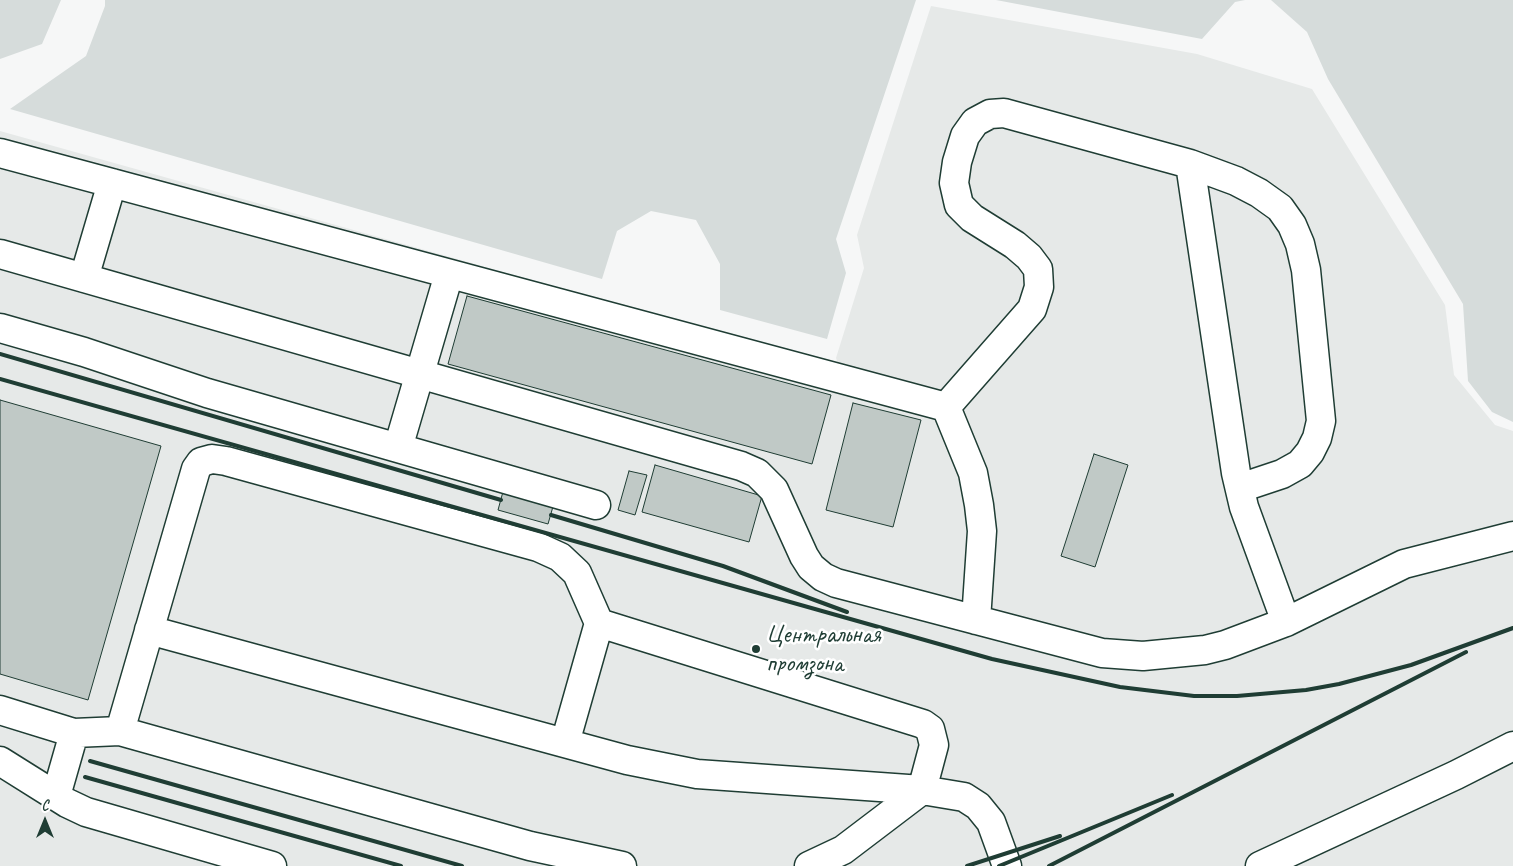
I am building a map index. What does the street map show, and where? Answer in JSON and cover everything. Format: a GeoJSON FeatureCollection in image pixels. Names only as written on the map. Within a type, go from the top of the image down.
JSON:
{"type":"FeatureCollection","features":[{"type":"Feature","properties":{"kind":"lane"},"geometry":{"type":"LineString","coordinates":[[946,407],[1032,309],[1039,287],[1038,269],[1029,257],[1015,245],[972,218],[960,205],[954,184],[957,162],[965,136],[975,122],[990,114],[1004,113],[1190,164],[1236,181],[1259,193],[1280,208],[1292,225],[1300,244],[1306,270],[1321,421],[1317,438],[1310,452],[1300,464],[1282,474],[1240,488]]}},
{"type":"Feature","properties":{"kind":"lane"},"geometry":{"type":"LineString","coordinates":[[0,153],[946,407]]}},
{"type":"Feature","properties":{"kind":"lane"},"geometry":{"type":"LineString","coordinates":[[1190,164],[1240,488],[1286,622]]}},
{"type":"Feature","properties":{"kind":"lane"},"geometry":{"type":"LineString","coordinates":[[84,278],[112,183]]}},
{"type":"Feature","properties":{"kind":"lane"},"geometry":{"type":"LineString","coordinates":[[0,254],[741,466],[757,473],[774,490],[804,556],[811,567],[823,577],[836,583],[1102,653],[1143,656],[1205,650],[1225,645],[1286,622],[1404,564],[1513,536]]}},
{"type":"Feature","properties":{"kind":"lane"},"geometry":{"type":"LineString","coordinates":[[398,448],[449,274]]}},
{"type":"Feature","properties":{"kind":"lane"},"geometry":{"type":"LineString","coordinates":[[0,328],[84,352],[207,393],[596,505]]}},
{"type":"Feature","properties":{"kind":"lane"},"geometry":{"type":"LineString","coordinates":[[946,407],[973,473],[979,505],[982,532],[976,620]]}},
{"type":"Feature","properties":{"kind":"lane"},"geometry":{"type":"LineString","coordinates":[[120,731],[196,469],[201,462],[212,459],[236,463],[538,546],[560,557],[577,572],[599,623],[565,743]]}},
{"type":"Feature","properties":{"kind":"lane"},"geometry":{"type":"LineString","coordinates":[[599,623],[917,720],[930,729],[934,745],[922,790],[843,850],[809,866]]}},
{"type":"Feature","properties":{"kind":"lane"},"geometry":{"type":"LineString","coordinates":[[149,630],[627,760],[697,774],[922,790],[964,797],[978,806],[991,822],[1008,866]]}},
{"type":"Feature","properties":{"kind":"lane"},"geometry":{"type":"LineString","coordinates":[[0,710],[74,732],[120,731],[530,846],[622,866]]}},
{"type":"Feature","properties":{"kind":"lane"},"geometry":{"type":"LineString","coordinates":[[56,796],[74,732]]}},
{"type":"Feature","properties":{"kind":"lane"},"geometry":{"type":"LineString","coordinates":[[1260,866],[1456,775],[1513,746]]}},
{"type":"Feature","properties":{"kind":"lane"},"geometry":{"type":"LineString","coordinates":[[0,761],[56,796],[86,812],[272,866]]}},
{"type":"Feature","properties":{"kind":"shaded area"},"geometry":{"type":"Polygon","coordinates":[[[0,0],[61,0],[42,44],[0,59],[0,0]]]}},
{"type":"Feature","properties":{"kind":"shaded area"},"geometry":{"type":"Polygon","coordinates":[[[105,0],[916,0],[836,239],[846,273],[827,339],[720,310],[720,264],[696,220],[651,211],[617,231],[602,279],[10,109],[86,56],[105,6],[105,0]]]}},
{"type":"Feature","properties":{"kind":"shaded area"},"geometry":{"type":"Polygon","coordinates":[[[996,0],[1245,0],[1235,2],[1202,39],[996,0]]]}},
{"type":"Feature","properties":{"kind":"shaded area"},"geometry":{"type":"Polygon","coordinates":[[[1271,0],[1513,0],[1513,422],[1492,412],[1468,381],[1463,304],[1328,79],[1307,32],[1271,0]]]}},
{"type":"Feature","properties":{"kind":"shaded area","name":"Центральная промзона"},"geometry":{"type":"Polygon","coordinates":[[[931,6],[1197,54],[1312,89],[1445,305],[1454,375],[1495,425],[1513,431],[1513,866],[0,866],[0,131],[839,366],[836,358],[864,268],[857,235],[931,6]]]}},
{"type":"Feature","properties":{"kind":"building"},"geometry":{"type":"Polygon","coordinates":[[[467,296],[831,395],[812,464],[448,364],[467,296]]]}},
{"type":"Feature","properties":{"kind":"building"},"geometry":{"type":"Polygon","coordinates":[[[0,400],[161,446],[88,700],[0,674],[0,400]]]}},
{"type":"Feature","properties":{"kind":"building"},"geometry":{"type":"Polygon","coordinates":[[[853,403],[921,420],[893,527],[826,510],[853,403]]]}},
{"type":"Feature","properties":{"kind":"building"},"geometry":{"type":"Polygon","coordinates":[[[1094,454],[1128,465],[1095,567],[1061,556],[1094,454]]]}},
{"type":"Feature","properties":{"kind":"building"},"geometry":{"type":"Polygon","coordinates":[[[655,465],[762,496],[749,542],[642,512],[655,465]]]}},
{"type":"Feature","properties":{"kind":"building"},"geometry":{"type":"Polygon","coordinates":[[[629,471],[647,475],[635,515],[618,510],[629,471]]]}},
{"type":"Feature","properties":{"kind":"building"},"geometry":{"type":"Polygon","coordinates":[[[504,488],[554,503],[548,524],[498,510],[504,488]]]}},
{"type":"Feature","properties":{"kind":"railway"},"geometry":{"type":"LineString","coordinates":[[0,354],[501,500]]}},
{"type":"Feature","properties":{"kind":"railway"},"geometry":{"type":"LineString","coordinates":[[0,379],[992,659],[1120,687],[1194,696],[1237,696],[1306,690],[1339,684],[1411,665],[1513,628]]}},
{"type":"Feature","properties":{"kind":"railway"},"geometry":{"type":"LineString","coordinates":[[551,515],[723,566],[847,612]]}},
{"type":"Feature","properties":{"kind":"railway"},"geometry":{"type":"LineString","coordinates":[[1049,866],[1466,652]]}},
{"type":"Feature","properties":{"kind":"railway"},"geometry":{"type":"LineString","coordinates":[[90,761],[462,866]]}},
{"type":"Feature","properties":{"kind":"railway"},"geometry":{"type":"LineString","coordinates":[[85,777],[401,866]]}},
{"type":"Feature","properties":{"kind":"railway"},"geometry":{"type":"LineString","coordinates":[[999,866],[1172,795]]}},
{"type":"Feature","properties":{"kind":"railway"},"geometry":{"type":"LineString","coordinates":[[967,866],[1060,836]]}},
{"type":"Feature","properties":{"kind":"place","name":"Центральная промзона"},"geometry":{"type":"Point","coordinates":[756,649]}}]}
